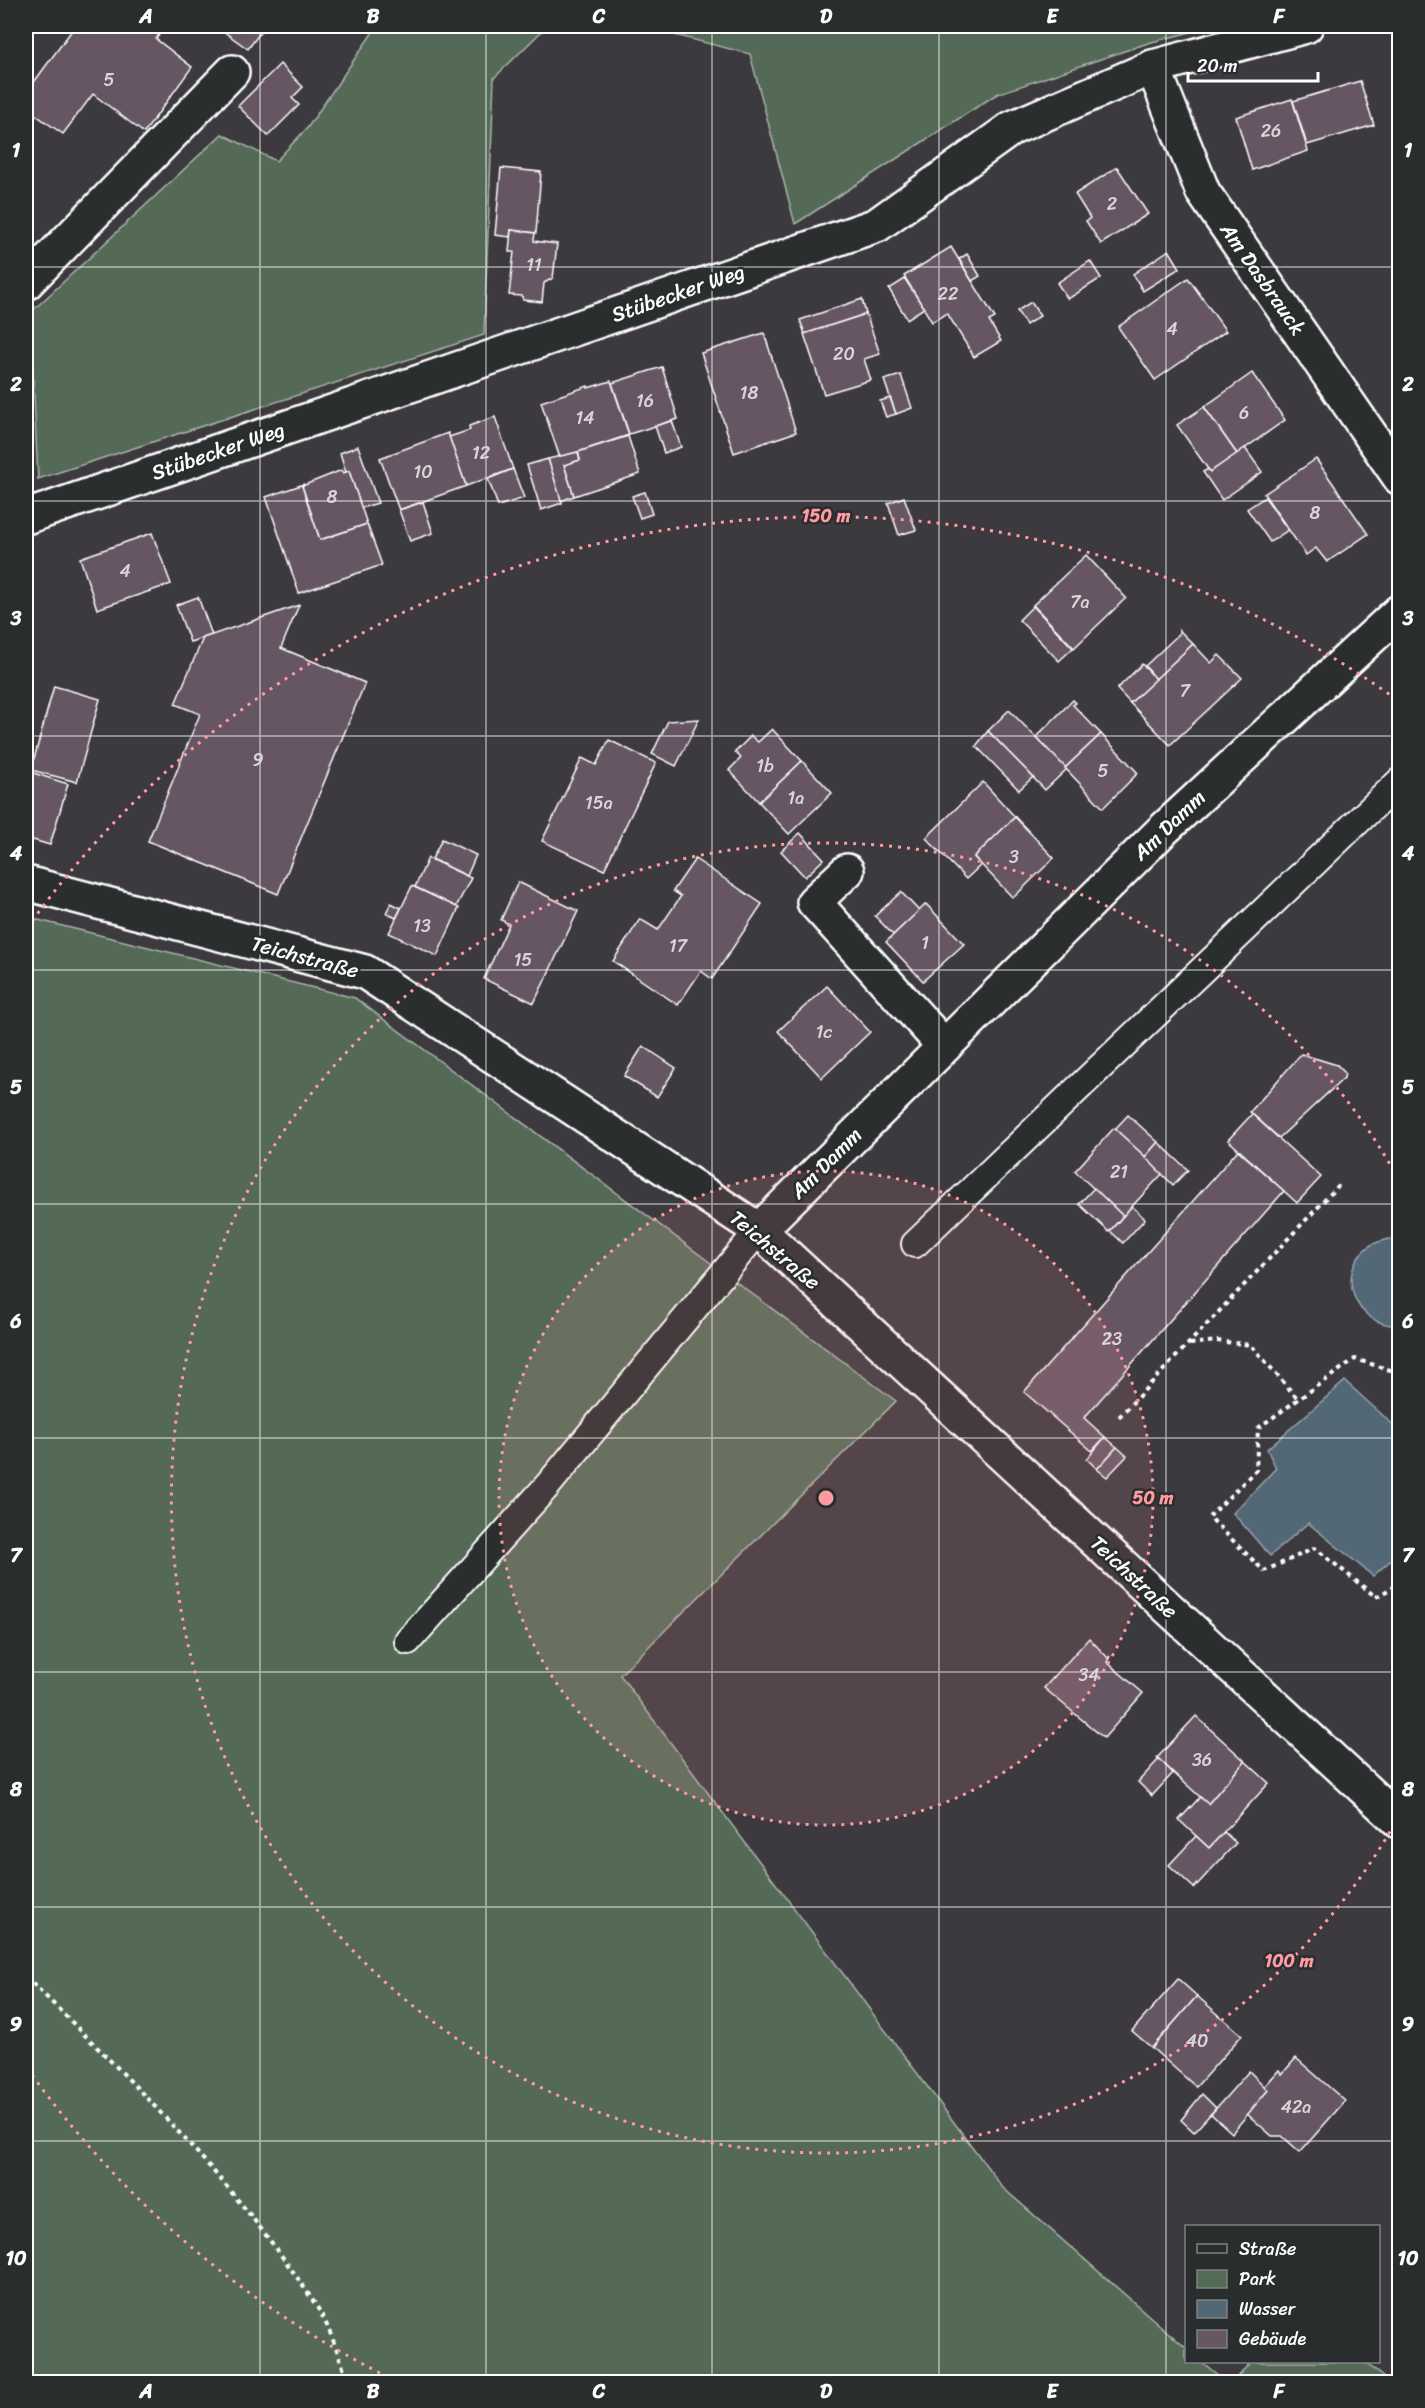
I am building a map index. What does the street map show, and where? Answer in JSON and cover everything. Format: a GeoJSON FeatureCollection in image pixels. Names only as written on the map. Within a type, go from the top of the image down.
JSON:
{"type":"FeatureCollection","features":[{"type":"Feature","properties":{"kind":"street","name":"Stübecker Weg"},"geometry":{"type":"LineString","coordinates":[[26,517],[876,225],[1012,128],[1153,67],[1306,26]]}},
{"type":"Feature","properties":{"kind":"street","name":"Am Dasbrauck"},"geometry":{"type":"LineString","coordinates":[[1153,67],[1203,192],[1400,478]]}},
{"type":"Feature","properties":{"kind":"street"},"geometry":{"type":"LineString","coordinates":[[26,283],[232,72]]}},
{"type":"Feature","properties":{"kind":"street","name":"Am Damm"},"geometry":{"type":"LineString","coordinates":[[759,1230],[1163,830],[1400,611]]}},
{"type":"Feature","properties":{"kind":"street"},"geometry":{"type":"LineString","coordinates":[[847,871],[814,902],[944,1046]]}},
{"type":"Feature","properties":{"kind":"street","name":"Teichstraße"},"geometry":{"type":"LineString","coordinates":[[26,883],[364,972],[759,1230],[1400,1822]]}},
{"type":"Feature","properties":{"kind":"lane"},"geometry":{"type":"LineString","coordinates":[[915,1244],[1400,781]]}},
{"type":"Feature","properties":{"kind":"lane"},"geometry":{"type":"LineString","coordinates":[[408,1641],[548,1485],[759,1230]]}},
{"type":"Feature","properties":{"kind":"path"},"geometry":{"type":"LineString","coordinates":[[1119,1417],[1339,1185]]}},
{"type":"Feature","properties":{"kind":"path"},"geometry":{"type":"LineString","coordinates":[[1189,1344],[1217,1341],[1251,1345],[1298,1399]]}},
{"type":"Feature","properties":{"kind":"path"},"geometry":{"type":"LineString","coordinates":[[1400,1373],[1355,1359],[1258,1428],[1256,1470],[1209,1517],[1264,1572],[1315,1548],[1376,1597],[1400,1583]]}},
{"type":"Feature","properties":{"kind":"path"},"geometry":{"type":"LineString","coordinates":[[26,1977],[129,2079],[246,2211],[318,2309],[349,2382]]}},
{"type":"Feature","properties":{"kind":"green space"},"geometry":{"type":"Polygon","coordinates":[[[377,26],[547,26],[494,78],[484,335],[38,479],[30,313],[222,134],[276,161],[308,127],[377,26]]]}},
{"type":"Feature","properties":{"kind":"green space"},"geometry":{"type":"Polygon","coordinates":[[[659,26],[1214,26],[1148,43],[997,94],[795,224],[750,54],[659,31],[659,26]]]}},
{"type":"Feature","properties":{"kind":"green space"},"geometry":{"type":"Polygon","coordinates":[[[26,917],[355,998],[896,1401],[620,1675],[1003,2188],[1185,2347],[1185,2363],[1203,2363],[1226,2382],[26,2382],[26,917]]]}},
{"type":"Feature","properties":{"kind":"green space"},"geometry":{"type":"Polygon","coordinates":[[[1250,2363],[1365,2363],[1389,2382],[1232,2382],[1250,2363]]]}},
{"type":"Feature","properties":{"kind":"water"},"geometry":{"type":"Polygon","coordinates":[[[1389,1239],[1399,1239],[1400,1325],[1384,1324],[1371,1318],[1354,1296],[1351,1282],[1353,1269],[1359,1256],[1371,1245],[1389,1239]]]}},
{"type":"Feature","properties":{"kind":"water"},"geometry":{"type":"Polygon","coordinates":[[[1345,1381],[1399,1430],[1399,1553],[1373,1576],[1308,1523],[1270,1556],[1233,1513],[1276,1468],[1267,1449],[1345,1381]]]}},
{"type":"Feature","properties":{"kind":"building"},"geometry":{"type":"Polygon","coordinates":[[[75,26],[161,26],[164,28],[156,39],[192,67],[144,133],[93,94],[63,134],[26,108],[26,93],[75,26]]]}},
{"type":"Feature","properties":{"kind":"building"},"geometry":{"type":"Polygon","coordinates":[[[216,26],[265,26],[248,49],[216,26]]]}},
{"type":"Feature","properties":{"kind":"building"},"geometry":{"type":"Polygon","coordinates":[[[280,64],[303,87],[292,98],[299,105],[268,136],[238,106],[280,64]]]}},
{"type":"Feature","properties":{"kind":"building"},"geometry":{"type":"Polygon","coordinates":[[[1360,81],[1374,125],[1307,145],[1293,101],[1360,81]]]}},
{"type":"Feature","properties":{"kind":"building"},"geometry":{"type":"Polygon","coordinates":[[[1292,99],[1308,151],[1252,170],[1236,117],[1292,99]]]}},
{"type":"Feature","properties":{"kind":"building"},"geometry":{"type":"Polygon","coordinates":[[[1117,167],[1148,214],[1101,244],[1086,221],[1090,218],[1075,194],[1117,167]]]}},
{"type":"Feature","properties":{"kind":"building"},"geometry":{"type":"Polygon","coordinates":[[[501,168],[541,172],[536,233],[511,230],[510,237],[495,235],[501,168]]]}},
{"type":"Feature","properties":{"kind":"building"},"geometry":{"type":"Polygon","coordinates":[[[511,230],[535,233],[534,241],[557,244],[553,278],[544,283],[542,302],[523,300],[522,296],[509,295],[514,252],[509,252],[511,230]]]}},
{"type":"Feature","properties":{"kind":"building"},"geometry":{"type":"Polygon","coordinates":[[[951,247],[995,318],[989,321],[1001,341],[974,357],[947,313],[932,322],[904,276],[951,247]]]}},
{"type":"Feature","properties":{"kind":"building"},"geometry":{"type":"Polygon","coordinates":[[[1169,250],[1180,268],[1143,291],[1133,274],[1169,250]]]}},
{"type":"Feature","properties":{"kind":"building"},"geometry":{"type":"Polygon","coordinates":[[[967,254],[980,276],[972,281],[959,259],[967,254]]]}},
{"type":"Feature","properties":{"kind":"building"},"geometry":{"type":"Polygon","coordinates":[[[1090,261],[1101,278],[1068,299],[1057,283],[1090,261]]]}},
{"type":"Feature","properties":{"kind":"building"},"geometry":{"type":"Polygon","coordinates":[[[1188,278],[1226,331],[1155,380],[1118,327],[1188,278]]]}},
{"type":"Feature","properties":{"kind":"building"},"geometry":{"type":"Polygon","coordinates":[[[905,279],[924,308],[907,319],[889,289],[905,279]]]}},
{"type":"Feature","properties":{"kind":"building"},"geometry":{"type":"Polygon","coordinates":[[[862,299],[866,314],[805,334],[800,320],[862,299]]]}},
{"type":"Feature","properties":{"kind":"building"},"geometry":{"type":"Polygon","coordinates":[[[1031,302],[1040,316],[1026,325],[1017,311],[1031,302]]]}},
{"type":"Feature","properties":{"kind":"building"},"geometry":{"type":"Polygon","coordinates":[[[866,314],[880,354],[864,359],[871,380],[824,394],[804,334],[866,314]]]}},
{"type":"Feature","properties":{"kind":"building"},"geometry":{"type":"Polygon","coordinates":[[[764,333],[796,432],[734,453],[701,353],[764,333]]]}},
{"type":"Feature","properties":{"kind":"building"},"geometry":{"type":"Polygon","coordinates":[[[662,367],[678,419],[629,434],[612,383],[662,367]]]}},
{"type":"Feature","properties":{"kind":"building"},"geometry":{"type":"Polygon","coordinates":[[[1252,373],[1285,420],[1237,454],[1204,407],[1252,373]]]}},
{"type":"Feature","properties":{"kind":"building"},"geometry":{"type":"Polygon","coordinates":[[[901,375],[912,408],[896,414],[884,380],[901,375]]]}},
{"type":"Feature","properties":{"kind":"building"},"geometry":{"type":"Polygon","coordinates":[[[611,381],[629,435],[560,458],[541,402],[588,386],[588,388],[611,381]]]}},
{"type":"Feature","properties":{"kind":"building"},"geometry":{"type":"Polygon","coordinates":[[[890,398],[896,414],[886,417],[880,401],[890,398]]]}},
{"type":"Feature","properties":{"kind":"building"},"geometry":{"type":"Polygon","coordinates":[[[1204,407],[1237,454],[1210,472],[1177,425],[1204,407]]]}},
{"type":"Feature","properties":{"kind":"building"},"geometry":{"type":"Polygon","coordinates":[[[495,417],[513,469],[466,486],[449,437],[470,430],[469,426],[495,417]]]}},
{"type":"Feature","properties":{"kind":"building"},"geometry":{"type":"Polygon","coordinates":[[[672,421],[681,447],[664,453],[655,426],[672,421]]]}},
{"type":"Feature","properties":{"kind":"building"},"geometry":{"type":"Polygon","coordinates":[[[448,433],[466,486],[399,510],[380,458],[448,433]]]}},
{"type":"Feature","properties":{"kind":"building"},"geometry":{"type":"Polygon","coordinates":[[[628,436],[640,474],[574,496],[564,465],[580,460],[578,452],[628,436]]]}},
{"type":"Feature","properties":{"kind":"building"},"geometry":{"type":"Polygon","coordinates":[[[358,446],[378,503],[361,508],[349,471],[346,472],[340,453],[358,446]]]}},
{"type":"Feature","properties":{"kind":"building"},"geometry":{"type":"Polygon","coordinates":[[[1245,448],[1262,472],[1222,500],[1203,472],[1208,469],[1210,472],[1245,448]]]}},
{"type":"Feature","properties":{"kind":"building"},"geometry":{"type":"Polygon","coordinates":[[[578,452],[580,460],[564,465],[574,496],[561,501],[548,459],[578,452]]]}},
{"type":"Feature","properties":{"kind":"building"},"geometry":{"type":"Polygon","coordinates":[[[548,459],[562,503],[541,510],[527,465],[548,459]]]}},
{"type":"Feature","properties":{"kind":"building"},"geometry":{"type":"Polygon","coordinates":[[[1316,459],[1368,534],[1327,562],[1316,548],[1306,555],[1264,494],[1316,459]]]}},
{"type":"Feature","properties":{"kind":"building"},"geometry":{"type":"Polygon","coordinates":[[[513,469],[524,498],[498,506],[488,479],[513,469]]]}},
{"type":"Feature","properties":{"kind":"building"},"geometry":{"type":"Polygon","coordinates":[[[342,470],[343,473],[349,471],[367,524],[320,540],[302,486],[342,470]]]}},
{"type":"Feature","properties":{"kind":"building"},"geometry":{"type":"Polygon","coordinates":[[[304,484],[302,486],[320,540],[367,524],[382,565],[299,593],[266,497],[304,484]]]}},
{"type":"Feature","properties":{"kind":"building"},"geometry":{"type":"Polygon","coordinates":[[[645,492],[652,514],[640,518],[632,496],[645,492]]]}},
{"type":"Feature","properties":{"kind":"building"},"geometry":{"type":"Polygon","coordinates":[[[904,497],[916,530],[899,535],[888,503],[904,497]]]}},
{"type":"Feature","properties":{"kind":"building"},"geometry":{"type":"Polygon","coordinates":[[[1265,497],[1288,530],[1270,542],[1247,509],[1265,497]]]}},
{"type":"Feature","properties":{"kind":"building"},"geometry":{"type":"Polygon","coordinates":[[[423,502],[433,533],[410,541],[399,510],[423,502]]]}},
{"type":"Feature","properties":{"kind":"building"},"geometry":{"type":"Polygon","coordinates":[[[152,533],[171,584],[97,609],[80,558],[152,533]]]}},
{"type":"Feature","properties":{"kind":"building"},"geometry":{"type":"Polygon","coordinates":[[[1086,555],[1126,598],[1074,648],[1033,605],[1086,555]]]}},
{"type":"Feature","properties":{"kind":"building"},"geometry":{"type":"Polygon","coordinates":[[[198,597],[212,635],[190,642],[176,605],[198,597]]]}},
{"type":"Feature","properties":{"kind":"building"},"geometry":{"type":"Polygon","coordinates":[[[299,605],[281,648],[365,683],[278,894],[148,841],[200,714],[175,704],[203,638],[299,605]]]}},
{"type":"Feature","properties":{"kind":"building"},"geometry":{"type":"Polygon","coordinates":[[[1033,606],[1073,648],[1059,661],[1019,620],[1033,606]]]}},
{"type":"Feature","properties":{"kind":"building"},"geometry":{"type":"Polygon","coordinates":[[[1179,630],[1193,644],[1156,679],[1145,666],[1179,634],[1179,630]]]}},
{"type":"Feature","properties":{"kind":"building"},"geometry":{"type":"Polygon","coordinates":[[[1193,644],[1211,663],[1219,655],[1242,678],[1170,745],[1130,703],[1193,644]]]}},
{"type":"Feature","properties":{"kind":"building"},"geometry":{"type":"Polygon","coordinates":[[[1142,664],[1156,679],[1130,703],[1117,689],[1142,664]]]}},
{"type":"Feature","properties":{"kind":"building"},"geometry":{"type":"Polygon","coordinates":[[[54,686],[100,699],[77,782],[31,770],[54,686]]]}},
{"type":"Feature","properties":{"kind":"building"},"geometry":{"type":"Polygon","coordinates":[[[1073,700],[1076,703],[1073,705],[1101,734],[1065,768],[1036,737],[1073,700]]]}},
{"type":"Feature","properties":{"kind":"building"},"geometry":{"type":"Polygon","coordinates":[[[1009,710],[1067,769],[1045,790],[988,731],[1009,710]]]}},
{"type":"Feature","properties":{"kind":"building"},"geometry":{"type":"Polygon","coordinates":[[[699,719],[676,766],[652,754],[668,721],[699,719]]]}},
{"type":"Feature","properties":{"kind":"building"},"geometry":{"type":"Polygon","coordinates":[[[772,729],[802,761],[759,802],[729,770],[741,758],[735,752],[751,736],[758,742],[772,729]]]}},
{"type":"Feature","properties":{"kind":"building"},"geometry":{"type":"Polygon","coordinates":[[[988,731],[1033,777],[1019,790],[976,746],[988,731]]]}},
{"type":"Feature","properties":{"kind":"building"},"geometry":{"type":"Polygon","coordinates":[[[1101,734],[1138,773],[1103,808],[1065,768],[1101,734]]]}},
{"type":"Feature","properties":{"kind":"building"},"geometry":{"type":"Polygon","coordinates":[[[609,740],[656,763],[604,870],[542,841],[582,758],[596,765],[609,740]]]}},
{"type":"Feature","properties":{"kind":"building"},"geometry":{"type":"Polygon","coordinates":[[[802,761],[832,793],[789,834],[759,802],[802,761]]]}},
{"type":"Feature","properties":{"kind":"building"},"geometry":{"type":"Polygon","coordinates":[[[30,772],[68,784],[50,845],[26,838],[26,786],[30,772]]]}},
{"type":"Feature","properties":{"kind":"building"},"geometry":{"type":"Polygon","coordinates":[[[983,782],[1015,817],[974,857],[981,865],[966,879],[926,838],[983,782]]]}},
{"type":"Feature","properties":{"kind":"building"},"geometry":{"type":"Polygon","coordinates":[[[1015,817],[1054,858],[1013,898],[974,857],[1015,817]]]}},
{"type":"Feature","properties":{"kind":"building"},"geometry":{"type":"Polygon","coordinates":[[[800,833],[824,859],[805,877],[781,851],[800,833]]]}},
{"type":"Feature","properties":{"kind":"building"},"geometry":{"type":"Polygon","coordinates":[[[442,839],[476,855],[467,876],[432,859],[442,839]]]}},
{"type":"Feature","properties":{"kind":"building"},"geometry":{"type":"Polygon","coordinates":[[[428,858],[471,878],[456,907],[415,887],[428,858]]]}},
{"type":"Feature","properties":{"kind":"building"},"geometry":{"type":"Polygon","coordinates":[[[695,859],[762,904],[712,979],[701,971],[678,1005],[613,961],[640,919],[658,930],[681,896],[673,891],[695,859]]]}},
{"type":"Feature","properties":{"kind":"building"},"geometry":{"type":"Polygon","coordinates":[[[518,882],[578,911],[534,1003],[484,979],[509,924],[501,920],[518,882]]]}},
{"type":"Feature","properties":{"kind":"building"},"geometry":{"type":"Polygon","coordinates":[[[412,886],[459,908],[437,956],[389,933],[412,886]]]}},
{"type":"Feature","properties":{"kind":"building"},"geometry":{"type":"Polygon","coordinates":[[[901,892],[919,911],[893,935],[875,916],[901,892]]]}},
{"type":"Feature","properties":{"kind":"building"},"geometry":{"type":"Polygon","coordinates":[[[391,903],[401,908],[396,918],[386,913],[391,903]]]}},
{"type":"Feature","properties":{"kind":"building"},"geometry":{"type":"Polygon","coordinates":[[[926,904],[964,944],[923,981],[886,942],[926,904]]]}},
{"type":"Feature","properties":{"kind":"building"},"geometry":{"type":"Polygon","coordinates":[[[827,986],[870,1032],[822,1078],[778,1031],[827,986]]]}},
{"type":"Feature","properties":{"kind":"building"},"geometry":{"type":"Polygon","coordinates":[[[643,1046],[676,1068],[657,1097],[624,1076],[643,1046]]]}},
{"type":"Feature","properties":{"kind":"building"},"geometry":{"type":"Polygon","coordinates":[[[1301,1054],[1337,1065],[1345,1073],[1344,1078],[1279,1138],[1250,1112],[1301,1054]]]}},
{"type":"Feature","properties":{"kind":"building"},"geometry":{"type":"Polygon","coordinates":[[[1252,1114],[1321,1177],[1297,1203],[1228,1140],[1252,1114]]]}},
{"type":"Feature","properties":{"kind":"building"},"geometry":{"type":"Polygon","coordinates":[[[1128,1115],[1158,1142],[1145,1157],[1115,1129],[1128,1115]]]}},
{"type":"Feature","properties":{"kind":"building"},"geometry":{"type":"Polygon","coordinates":[[[1114,1128],[1163,1173],[1123,1216],[1075,1171],[1114,1128]]]}},
{"type":"Feature","properties":{"kind":"building"},"geometry":{"type":"Polygon","coordinates":[[[1158,1142],[1188,1170],[1173,1185],[1145,1157],[1158,1142]]]}},
{"type":"Feature","properties":{"kind":"building"},"geometry":{"type":"Polygon","coordinates":[[[1238,1150],[1284,1191],[1084,1418],[1105,1437],[1092,1451],[1024,1392],[1238,1150]]]}},
{"type":"Feature","properties":{"kind":"building"},"geometry":{"type":"Polygon","coordinates":[[[1094,1188],[1123,1216],[1109,1232],[1079,1204],[1094,1188]]]}},
{"type":"Feature","properties":{"kind":"building"},"geometry":{"type":"Polygon","coordinates":[[[1132,1206],[1145,1219],[1123,1243],[1110,1231],[1132,1206]]]}},
{"type":"Feature","properties":{"kind":"building"},"geometry":{"type":"Polygon","coordinates":[[[1105,1437],[1117,1447],[1097,1469],[1087,1459],[1105,1437]]]}},
{"type":"Feature","properties":{"kind":"building"},"geometry":{"type":"Polygon","coordinates":[[[1117,1447],[1127,1456],[1107,1477],[1097,1469],[1117,1447]]]}},
{"type":"Feature","properties":{"kind":"building"},"geometry":{"type":"Polygon","coordinates":[[[1089,1638],[1108,1658],[1110,1656],[1107,1662],[1143,1693],[1104,1738],[1044,1688],[1089,1638]]]}},
{"type":"Feature","properties":{"kind":"building"},"geometry":{"type":"Polygon","coordinates":[[[1196,1716],[1245,1761],[1208,1804],[1157,1758],[1196,1716]]]}},
{"type":"Feature","properties":{"kind":"building"},"geometry":{"type":"Polygon","coordinates":[[[1159,1759],[1173,1773],[1152,1796],[1138,1782],[1159,1759]]]}},
{"type":"Feature","properties":{"kind":"building"},"geometry":{"type":"Polygon","coordinates":[[[1245,1761],[1269,1783],[1209,1848],[1179,1820],[1200,1797],[1208,1804],[1245,1761]]]}},
{"type":"Feature","properties":{"kind":"building"},"geometry":{"type":"Polygon","coordinates":[[[1224,1832],[1236,1843],[1194,1888],[1169,1865],[1196,1836],[1209,1848],[1224,1832]]]}},
{"type":"Feature","properties":{"kind":"building"},"geometry":{"type":"Polygon","coordinates":[[[1178,1979],[1197,1996],[1152,2048],[1132,2031],[1178,1979]]]}},
{"type":"Feature","properties":{"kind":"building"},"geometry":{"type":"Polygon","coordinates":[[[1197,1996],[1242,2035],[1196,2087],[1152,2048],[1197,1996]]]}},
{"type":"Feature","properties":{"kind":"building"},"geometry":{"type":"Polygon","coordinates":[[[1296,2058],[1345,2101],[1300,2152],[1282,2136],[1272,2136],[1246,2113],[1268,2090],[1264,2087],[1279,2070],[1282,2074],[1296,2058]]]}},
{"type":"Feature","properties":{"kind":"building"},"geometry":{"type":"Polygon","coordinates":[[[1249,2071],[1268,2090],[1232,2133],[1211,2114],[1249,2071]]]}},
{"type":"Feature","properties":{"kind":"building"},"geometry":{"type":"Polygon","coordinates":[[[1202,2094],[1216,2108],[1194,2132],[1181,2120],[1202,2094]]]}}]}
